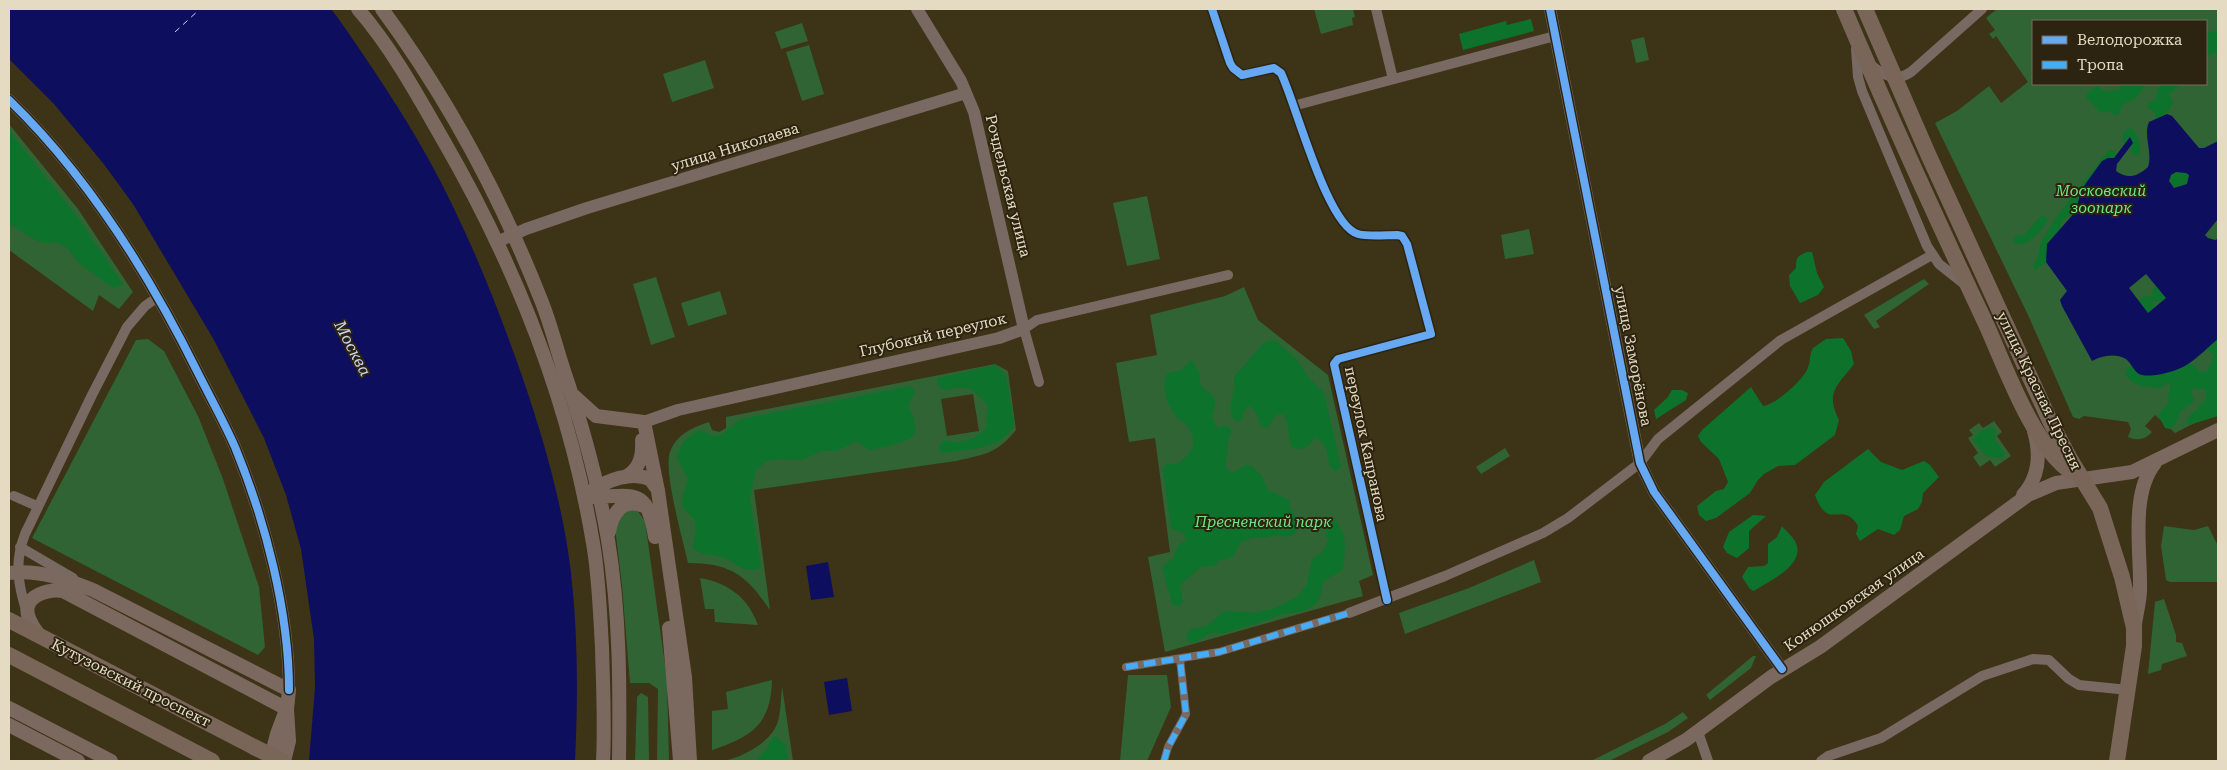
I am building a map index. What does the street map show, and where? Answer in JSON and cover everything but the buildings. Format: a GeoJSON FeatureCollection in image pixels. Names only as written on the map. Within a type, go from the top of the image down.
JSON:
{"type":"FeatureCollection","features":[{"type":"Feature","properties":{"kind":"main road"},"geometry":{"type":"LineString","coordinates":[[358,9],[419,97],[460,170],[497,242],[534,330],[560,408],[584,497],[594,544],[600,599],[603,679],[603,761]]}},
{"type":"Feature","properties":{"kind":"main road"},"geometry":{"type":"LineString","coordinates":[[382,9],[434,87],[477,162],[514,234],[540,297],[572,393],[599,492],[608,541],[615,597],[620,679],[619,761]]}},
{"type":"Feature","properties":{"kind":"main road","name":"улица Красная Пресня"},"geometry":{"type":"LineString","coordinates":[[1844,9],[1969,288],[2032,423],[2061,465],[2082,480]]}},
{"type":"Feature","properties":{"kind":"main road","name":"улица Красная Пресня"},"geometry":{"type":"LineString","coordinates":[[1865,9],[2050,421],[2082,480]]}},
{"type":"Feature","properties":{"kind":"main road"},"geometry":{"type":"LineString","coordinates":[[572,393],[581,404],[596,416],[644,422]]}},
{"type":"Feature","properties":{"kind":"main road"},"geometry":{"type":"LineString","coordinates":[[584,497],[599,492],[632,474],[641,460],[641,434],[644,422]]}},
{"type":"Feature","properties":{"kind":"main road"},"geometry":{"type":"LineString","coordinates":[[644,422],[658,491],[685,677],[690,761]]}},
{"type":"Feature","properties":{"kind":"main road"},"geometry":{"type":"LineString","coordinates":[[2015,503],[2032,482],[2037,468],[2038,451],[2032,423]]}},
{"type":"Feature","properties":{"kind":"main road","name":"Конюшковская улица"},"geometry":{"type":"LineString","coordinates":[[1649,761],[1698,732],[1782,669],[1820,648],[2015,503],[2045,486],[2124,475],[2218,430]]}},
{"type":"Feature","properties":{"kind":"main road"},"geometry":{"type":"LineString","coordinates":[[2117,761],[2140,592],[2139,545],[2142,486],[2157,460]]}},
{"type":"Feature","properties":{"kind":"main road"},"geometry":{"type":"LineString","coordinates":[[625,477],[644,476],[650,479],[658,491]]}},
{"type":"Feature","properties":{"kind":"main road"},"geometry":{"type":"LineString","coordinates":[[2082,480],[2096,500],[2106,521],[2134,628]]}},
{"type":"Feature","properties":{"kind":"main road"},"geometry":{"type":"LineString","coordinates":[[599,492],[636,496],[647,507],[653,525],[666,607],[680,761]]}},
{"type":"Feature","properties":{"kind":"main road"},"geometry":{"type":"LineString","coordinates":[[608,541],[612,519],[620,507],[636,503],[647,507]]}},
{"type":"Feature","properties":{"kind":"main road"},"geometry":{"type":"LineString","coordinates":[[13,573],[44,574],[62,578],[93,590],[288,690],[289,741],[283,761]]}},
{"type":"Feature","properties":{"kind":"main road"},"geometry":{"type":"LineString","coordinates":[[40,636],[27,614],[28,606],[38,595],[54,590],[63,591],[287,709]]}},
{"type":"Feature","properties":{"kind":"main road","name":"Кутузовский проспект"},"geometry":{"type":"LineString","coordinates":[[9,620],[283,761]]}},
{"type":"Feature","properties":{"kind":"main road","name":"Кутузовский проспект"},"geometry":{"type":"LineString","coordinates":[[9,655],[212,761]]}},
{"type":"Feature","properties":{"kind":"main road"},"geometry":{"type":"LineString","coordinates":[[9,666],[27,664]]}},
{"type":"Feature","properties":{"kind":"main road"},"geometry":{"type":"LineString","coordinates":[[9,708],[111,761]]}},
{"type":"Feature","properties":{"kind":"main road"},"geometry":{"type":"LineString","coordinates":[[270,761],[277,734],[287,709]]}},
{"type":"Feature","properties":{"kind":"main road"},"geometry":{"type":"LineString","coordinates":[[9,725],[78,761]]}},
{"type":"Feature","properties":{"kind":"street","name":"Рочдельская улица"},"geometry":{"type":"LineString","coordinates":[[917,9],[966,93],[980,131],[1024,329],[1039,382]]}},
{"type":"Feature","properties":{"kind":"street"},"geometry":{"type":"LineString","coordinates":[[1212,9],[1232,68],[1242,75],[1274,68],[1278,70],[1293,106],[1555,36]]}},
{"type":"Feature","properties":{"kind":"street"},"geometry":{"type":"LineString","coordinates":[[1376,9],[1393,79]]}},
{"type":"Feature","properties":{"kind":"street","name":"улица Заморёнова"},"geometry":{"type":"LineString","coordinates":[[1550,9],[1640,463],[1654,492],[1782,669]]}},
{"type":"Feature","properties":{"kind":"street"},"geometry":{"type":"LineString","coordinates":[[1866,60],[1878,71],[1895,78],[1903,77],[1982,9]]}},
{"type":"Feature","properties":{"kind":"street"},"geometry":{"type":"LineString","coordinates":[[1853,30],[1862,91],[1932,255],[1939,264],[1969,288]]}},
{"type":"Feature","properties":{"kind":"street","name":"улица Николаева"},"geometry":{"type":"LineString","coordinates":[[497,242],[587,208],[966,93]]}},
{"type":"Feature","properties":{"kind":"street"},"geometry":{"type":"LineString","coordinates":[[9,100],[30,121],[81,181],[122,237],[158,297],[234,447],[255,504],[270,556],[285,629],[289,662],[288,690]]}},
{"type":"Feature","properties":{"kind":"street","name":"переулок Капранова"},"geometry":{"type":"LineString","coordinates":[[1293,106],[1328,199],[1346,226],[1358,234],[1397,235],[1405,239],[1431,334],[1338,359],[1334,364],[1387,600]]}},
{"type":"Feature","properties":{"kind":"street"},"geometry":{"type":"LineString","coordinates":[[1126,666],[1219,652],[1349,613],[1446,576],[1556,526],[1640,463],[1658,439],[1781,340],[1932,255]]}},
{"type":"Feature","properties":{"kind":"street","name":"Глубокий переулок"},"geometry":{"type":"LineString","coordinates":[[644,422],[678,410],[999,338],[1024,329],[1044,317],[1228,275]]}},
{"type":"Feature","properties":{"kind":"street"},"geometry":{"type":"LineString","coordinates":[[27,614],[13,573],[20,547],[37,506],[127,328],[145,306],[158,297]]}},
{"type":"Feature","properties":{"kind":"street"},"geometry":{"type":"LineString","coordinates":[[14,496],[37,506]]}},
{"type":"Feature","properties":{"kind":"street"},"geometry":{"type":"LineString","coordinates":[[20,547],[93,590]]}},
{"type":"Feature","properties":{"kind":"street"},"geometry":{"type":"LineString","coordinates":[[1821,761],[1828,756],[1885,736],[1988,673],[2037,658],[2049,660],[2070,680],[2079,685],[2128,690]]}},
{"type":"Feature","properties":{"kind":"street"},"geometry":{"type":"LineString","coordinates":[[1164,761],[1168,747],[1186,714],[1180,659]]}},
{"type":"Feature","properties":{"kind":"street"},"geometry":{"type":"LineString","coordinates":[[1698,732],[1708,761]]}},
{"type":"Feature","properties":{"kind":"green space"},"geometry":{"type":"Polygon","coordinates":[[[1314,9],[1353,9],[1355,17],[1352,18],[1353,25],[1321,34],[1314,9]]]}},
{"type":"Feature","properties":{"kind":"green space","name":"Московский зоопарк"},"geometry":{"type":"Polygon","coordinates":[[[1997,9],[2218,9],[2218,411],[2175,433],[2155,415],[2145,426],[2152,432],[2147,437],[2138,439],[2128,437],[2131,429],[2128,422],[2084,416],[2079,419],[2073,417],[2028,315],[1935,123],[1957,111],[1989,86],[2001,103],[2028,82],[1996,36],[1993,39],[1989,34],[1995,30],[1986,18],[1997,9]]]}},
{"type":"Feature","properties":{"kind":"green space"},"geometry":{"type":"Polygon","coordinates":[[[1531,19],[1534,31],[1463,50],[1459,34],[1506,21],[1507,25],[1531,19]]]}},
{"type":"Feature","properties":{"kind":"green space"},"geometry":{"type":"Polygon","coordinates":[[[802,23],[808,41],[781,49],[775,32],[802,23]]]}},
{"type":"Feature","properties":{"kind":"green space"},"geometry":{"type":"Polygon","coordinates":[[[2218,31],[2218,51],[2212,55],[2207,55],[2207,32],[2218,31]]]}},
{"type":"Feature","properties":{"kind":"green space"},"geometry":{"type":"Polygon","coordinates":[[[1644,37],[1649,60],[1636,63],[1631,40],[1644,37]]]}},
{"type":"Feature","properties":{"kind":"green space"},"geometry":{"type":"Polygon","coordinates":[[[809,45],[824,94],[802,101],[786,52],[809,45]]]}},
{"type":"Feature","properties":{"kind":"green space"},"geometry":{"type":"Polygon","coordinates":[[[705,60],[714,88],[672,102],[663,74],[705,60]]]}},
{"type":"Feature","properties":{"kind":"green space"},"geometry":{"type":"Polygon","coordinates":[[[2120,85],[2146,85],[2134,100],[2123,104],[2119,114],[2114,115],[2110,111],[2100,113],[2086,97],[2088,92],[2097,86],[2105,92],[2119,90],[2120,85]]]}},
{"type":"Feature","properties":{"kind":"green space"},"geometry":{"type":"Polygon","coordinates":[[[2161,85],[2181,85],[2169,93],[2173,104],[2162,118],[2155,119],[2155,113],[2147,107],[2149,103],[2156,99],[2158,88],[2161,85]]]}},
{"type":"Feature","properties":{"kind":"green space"},"geometry":{"type":"Polygon","coordinates":[[[9,124],[78,209],[133,292],[119,309],[99,295],[93,311],[9,250],[9,124]]]}},
{"type":"Feature","properties":{"kind":"green space"},"geometry":{"type":"Polygon","coordinates":[[[2131,128],[2139,141],[2140,149],[2138,156],[2132,154],[2130,146],[2123,142],[2123,134],[2131,128]]]}},
{"type":"Feature","properties":{"kind":"green space"},"geometry":{"type":"Polygon","coordinates":[[[9,131],[79,219],[123,285],[113,288],[80,264],[66,247],[57,242],[47,244],[37,241],[9,224],[9,131]]]}},
{"type":"Feature","properties":{"kind":"green space"},"geometry":{"type":"Polygon","coordinates":[[[2109,150],[2114,151],[2116,156],[2097,179],[2074,217],[2067,216],[2061,224],[2059,235],[2054,235],[2049,241],[2047,248],[2050,253],[2047,264],[2041,265],[2035,271],[2033,267],[2041,242],[2055,219],[2109,150]]]}},
{"type":"Feature","properties":{"kind":"green space"},"geometry":{"type":"Polygon","coordinates":[[[2176,172],[2189,175],[2187,184],[2174,188],[2169,181],[2171,175],[2176,172]]]}},
{"type":"Feature","properties":{"kind":"green space"},"geometry":{"type":"Polygon","coordinates":[[[1147,196],[1160,259],[1127,266],[1113,203],[1147,196]]]}},
{"type":"Feature","properties":{"kind":"green space"},"geometry":{"type":"Polygon","coordinates":[[[2042,215],[2048,221],[2033,238],[2024,244],[2013,243],[2013,239],[2024,235],[2042,215]]]}},
{"type":"Feature","properties":{"kind":"green space"},"geometry":{"type":"Polygon","coordinates":[[[1529,229],[1534,254],[1505,259],[1501,235],[1529,229]]]}},
{"type":"Feature","properties":{"kind":"green space"},"geometry":{"type":"Polygon","coordinates":[[[1807,252],[1812,252],[1817,273],[1824,287],[1818,295],[1800,303],[1790,286],[1789,275],[1796,268],[1798,258],[1807,252]]]}},
{"type":"Feature","properties":{"kind":"green space"},"geometry":{"type":"Polygon","coordinates":[[[656,277],[675,337],[651,345],[633,284],[656,277]]]}},
{"type":"Feature","properties":{"kind":"green space"},"geometry":{"type":"Polygon","coordinates":[[[1924,279],[1929,284],[1876,321],[1880,327],[1874,329],[1864,315],[1924,279]]]}},
{"type":"Feature","properties":{"kind":"green space"},"geometry":{"type":"Polygon","coordinates":[[[2158,285],[2165,287],[2167,300],[2155,302],[2152,299],[2156,309],[2150,318],[2137,307],[2140,299],[2147,295],[2152,298],[2153,289],[2158,285]]]}},
{"type":"Feature","properties":{"kind":"green space","name":"Пресненский парк"},"geometry":{"type":"Polygon","coordinates":[[[1244,287],[1258,320],[1328,375],[1373,575],[1359,581],[1363,596],[1165,652],[1148,557],[1170,552],[1155,438],[1129,442],[1116,363],[1157,355],[1150,315],[1225,296],[1244,287]]]}},
{"type":"Feature","properties":{"kind":"green space"},"geometry":{"type":"Polygon","coordinates":[[[720,291],[727,314],[688,326],[681,303],[720,291]]]}},
{"type":"Feature","properties":{"kind":"green space"},"geometry":{"type":"Polygon","coordinates":[[[2218,334],[2218,416],[2189,425],[2187,420],[2191,414],[2206,400],[2206,390],[2196,388],[2190,391],[2193,402],[2181,411],[2177,422],[2170,429],[2165,428],[2158,415],[2169,402],[2171,382],[2161,387],[2145,387],[2131,381],[2125,373],[2129,367],[2170,356],[2193,365],[2201,372],[2207,371],[2214,356],[2206,348],[2218,334]]]}},
{"type":"Feature","properties":{"kind":"green space"},"geometry":{"type":"Polygon","coordinates":[[[1843,338],[1851,351],[1854,364],[1838,384],[1833,396],[1833,403],[1839,420],[1835,435],[1795,465],[1778,466],[1764,474],[1750,493],[1716,518],[1706,521],[1699,515],[1697,506],[1716,491],[1724,489],[1728,482],[1719,459],[1701,442],[1698,436],[1702,430],[1751,387],[1763,406],[1775,401],[1796,384],[1806,372],[1813,348],[1826,339],[1843,338]]]}},
{"type":"Feature","properties":{"kind":"green space"},"geometry":{"type":"Polygon","coordinates":[[[148,339],[164,351],[198,416],[223,479],[259,587],[265,647],[258,655],[32,538],[136,340],[148,339]]]}},
{"type":"Feature","properties":{"kind":"green space"},"geometry":{"type":"Polygon","coordinates":[[[1269,340],[1276,341],[1297,360],[1309,378],[1324,393],[1341,467],[1336,471],[1330,467],[1325,446],[1319,440],[1315,438],[1303,449],[1292,448],[1287,422],[1283,414],[1276,415],[1268,428],[1261,426],[1256,412],[1250,406],[1244,411],[1241,421],[1234,420],[1230,408],[1234,377],[1263,344],[1269,340]]]}},
{"type":"Feature","properties":{"kind":"green space"},"geometry":{"type":"Polygon","coordinates":[[[1192,360],[1199,372],[1201,386],[1215,401],[1212,417],[1215,424],[1218,428],[1225,425],[1231,429],[1225,463],[1227,470],[1233,473],[1245,465],[1252,466],[1262,476],[1268,490],[1289,500],[1292,511],[1302,523],[1294,534],[1288,537],[1274,535],[1267,538],[1253,537],[1240,543],[1234,556],[1219,560],[1215,566],[1201,567],[1180,585],[1183,600],[1179,606],[1172,604],[1162,567],[1173,558],[1179,544],[1186,541],[1184,534],[1171,528],[1163,468],[1169,463],[1175,465],[1185,458],[1192,449],[1193,439],[1192,433],[1187,426],[1172,410],[1166,398],[1164,386],[1167,374],[1181,370],[1192,360]]]}},
{"type":"Feature","properties":{"kind":"green space"},"geometry":{"type":"Polygon","coordinates":[[[995,364],[1008,371],[1016,430],[996,449],[966,459],[754,490],[770,610],[754,588],[736,574],[716,566],[688,563],[678,523],[669,474],[670,452],[681,436],[697,426],[709,422],[712,430],[719,432],[726,428],[726,417],[995,364]],[[973,394],[941,399],[947,436],[979,431],[973,394]]]}},
{"type":"Feature","properties":{"kind":"green space"},"geometry":{"type":"Polygon","coordinates":[[[996,365],[1006,376],[1014,423],[1009,432],[993,444],[941,453],[939,446],[944,440],[956,442],[968,440],[983,431],[987,426],[988,405],[969,388],[944,390],[938,385],[937,378],[996,365]]]}},
{"type":"Feature","properties":{"kind":"green space"},"geometry":{"type":"Polygon","coordinates":[[[911,386],[915,392],[908,406],[914,419],[916,433],[907,440],[869,450],[857,441],[837,451],[822,451],[802,460],[781,459],[767,461],[756,470],[750,498],[761,567],[755,570],[745,569],[726,559],[693,549],[696,526],[694,519],[683,508],[682,500],[688,479],[677,458],[682,445],[691,435],[700,430],[714,436],[721,435],[738,421],[746,418],[911,386]]]}},
{"type":"Feature","properties":{"kind":"green space"},"geometry":{"type":"Polygon","coordinates":[[[1672,390],[1682,390],[1688,393],[1686,400],[1656,419],[1654,410],[1667,398],[1672,390]]]}},
{"type":"Feature","properties":{"kind":"green space"},"geometry":{"type":"Polygon","coordinates":[[[1994,421],[2002,432],[1997,436],[2011,456],[1995,467],[1990,460],[1980,467],[1973,457],[1978,453],[1968,438],[1973,435],[1969,430],[1979,423],[1983,428],[1994,421]]]}},
{"type":"Feature","properties":{"kind":"green space"},"geometry":{"type":"Polygon","coordinates":[[[1993,428],[1996,431],[1994,438],[2005,454],[2001,458],[1986,456],[1973,440],[1980,431],[1993,428]]]}},
{"type":"Feature","properties":{"kind":"green space"},"geometry":{"type":"Polygon","coordinates":[[[1505,448],[1510,456],[1481,474],[1476,467],[1505,448]]]}},
{"type":"Feature","properties":{"kind":"green space"},"geometry":{"type":"Polygon","coordinates":[[[1868,449],[1881,462],[1902,470],[1924,461],[1930,465],[1939,477],[1923,493],[1922,502],[1918,509],[1904,516],[1900,530],[1894,535],[1878,529],[1860,541],[1856,534],[1858,526],[1853,519],[1844,514],[1827,513],[1820,507],[1815,495],[1824,482],[1868,449]]]}},
{"type":"Feature","properties":{"kind":"green space"},"geometry":{"type":"Polygon","coordinates":[[[625,509],[637,510],[645,521],[667,679],[669,761],[657,761],[658,689],[649,683],[630,683],[615,527],[625,509]]]}},
{"type":"Feature","properties":{"kind":"green space"},"geometry":{"type":"Polygon","coordinates":[[[1753,515],[1766,516],[1749,531],[1749,548],[1737,558],[1727,553],[1723,547],[1729,532],[1753,515]]]}},
{"type":"Feature","properties":{"kind":"green space"},"geometry":{"type":"Polygon","coordinates":[[[1329,520],[1336,521],[1343,532],[1345,551],[1342,570],[1324,581],[1320,596],[1314,605],[1302,611],[1281,615],[1224,633],[1210,633],[1197,642],[1187,641],[1187,634],[1192,629],[1207,626],[1224,611],[1256,613],[1275,608],[1298,596],[1307,584],[1311,562],[1322,553],[1329,540],[1325,534],[1329,520]]]}},
{"type":"Feature","properties":{"kind":"green space"},"geometry":{"type":"Polygon","coordinates":[[[1782,526],[1795,541],[1798,549],[1796,557],[1785,571],[1754,591],[1750,589],[1742,577],[1748,567],[1764,566],[1768,563],[1768,544],[1777,537],[1782,526]]]}},
{"type":"Feature","properties":{"kind":"green space"},"geometry":{"type":"Polygon","coordinates":[[[2164,526],[2194,530],[2208,526],[2218,546],[2218,582],[2170,582],[2166,580],[2161,546],[2164,526]]]}},
{"type":"Feature","properties":{"kind":"green space"},"geometry":{"type":"Polygon","coordinates":[[[1534,560],[1541,582],[1405,634],[1399,613],[1469,588],[1534,560]]]}},
{"type":"Feature","properties":{"kind":"green space"},"geometry":{"type":"Polygon","coordinates":[[[700,578],[710,580],[736,593],[749,607],[758,625],[715,622],[714,609],[705,609],[700,578]]]}},
{"type":"Feature","properties":{"kind":"green space"},"geometry":{"type":"Polygon","coordinates":[[[2164,599],[2176,635],[2176,642],[2182,643],[2187,656],[2162,664],[2161,670],[2148,674],[2155,602],[2164,599]]]}},
{"type":"Feature","properties":{"kind":"green space"},"geometry":{"type":"Polygon","coordinates":[[[1753,656],[1756,656],[1751,668],[1710,700],[1706,695],[1753,656]]]}},
{"type":"Feature","properties":{"kind":"green space"},"geometry":{"type":"Polygon","coordinates":[[[1128,675],[1167,675],[1171,707],[1147,761],[1120,761],[1128,675]]]}},
{"type":"Feature","properties":{"kind":"green space"},"geometry":{"type":"Polygon","coordinates":[[[772,680],[768,708],[757,727],[738,740],[712,750],[712,711],[728,709],[726,692],[772,680]]]}},
{"type":"Feature","properties":{"kind":"green space"},"geometry":{"type":"Polygon","coordinates":[[[782,686],[793,761],[723,761],[748,752],[770,736],[778,721],[782,686]]]}},
{"type":"Feature","properties":{"kind":"green space"},"geometry":{"type":"Polygon","coordinates":[[[641,693],[648,697],[649,761],[635,761],[637,697],[641,693]]]}},
{"type":"Feature","properties":{"kind":"green space"},"geometry":{"type":"Polygon","coordinates":[[[1683,712],[1688,718],[1668,732],[1609,761],[1591,761],[1665,724],[1683,712]]]}},
{"type":"Feature","properties":{"kind":"green space"},"geometry":{"type":"Polygon","coordinates":[[[775,736],[786,746],[788,761],[755,761],[768,748],[770,741],[775,736]]]}},
{"type":"Feature","properties":{"kind":"water","name":"Москва"},"geometry":{"type":"Polygon","coordinates":[[[9,9],[331,9],[338,18],[397,106],[443,186],[491,293],[530,400],[558,498],[568,548],[575,620],[577,667],[575,761],[309,761],[315,688],[314,639],[301,549],[286,495],[264,438],[214,340],[133,204],[103,163],[54,104],[9,59],[9,9]]]}},
{"type":"Feature","properties":{"kind":"water"},"geometry":{"type":"Polygon","coordinates":[[[2167,114],[2172,116],[2199,148],[2204,148],[2218,141],[2218,219],[2205,235],[2208,238],[2218,239],[2218,339],[2184,367],[2171,372],[2150,376],[2139,374],[2122,357],[2105,356],[2092,361],[2062,306],[2060,300],[2067,291],[2046,262],[2047,244],[2076,211],[2081,190],[2102,161],[2114,158],[2130,137],[2133,143],[2117,164],[2116,171],[2120,174],[2133,176],[2148,167],[2147,127],[2149,122],[2167,114]],[[2176,172],[2171,175],[2169,181],[2174,188],[2187,184],[2189,175],[2176,172]],[[2146,274],[2129,288],[2148,313],[2166,298],[2146,274]]]}},
{"type":"Feature","properties":{"kind":"water"},"geometry":{"type":"Polygon","coordinates":[[[828,562],[834,597],[811,600],[806,566],[828,562]]]}},
{"type":"Feature","properties":{"kind":"water"},"geometry":{"type":"Polygon","coordinates":[[[847,678],[852,711],[829,715],[824,682],[847,678]]]}},
{"type":"Feature","properties":{"kind":"ferry route"},"geometry":{"type":"LineString","coordinates":[[175,32],[200,9]]}},
{"type":"Feature","properties":{"kind":"marked path"},"geometry":{"type":"LineString","coordinates":[[1126,667],[1219,652],[1349,613]]}},
{"type":"Feature","properties":{"kind":"marked path"},"geometry":{"type":"LineString","coordinates":[[1164,761],[1168,747],[1186,714],[1180,659]]}},
{"type":"Feature","properties":{"kind":"cycle path"},"geometry":{"type":"LineString","coordinates":[[1212,9],[1233,68],[1242,75],[1274,68],[1281,73],[1324,188],[1335,210],[1346,226],[1362,235],[1402,236],[1407,244],[1431,334],[1338,359],[1334,364],[1387,600]]}},
{"type":"Feature","properties":{"kind":"cycle path"},"geometry":{"type":"LineString","coordinates":[[1550,9],[1640,463],[1654,492],[1782,669]]}},
{"type":"Feature","properties":{"kind":"cycle path"},"geometry":{"type":"LineString","coordinates":[[9,100],[65,161],[91,194],[138,263],[179,336],[231,438],[256,505],[273,566],[285,629],[289,690]]}}]}
